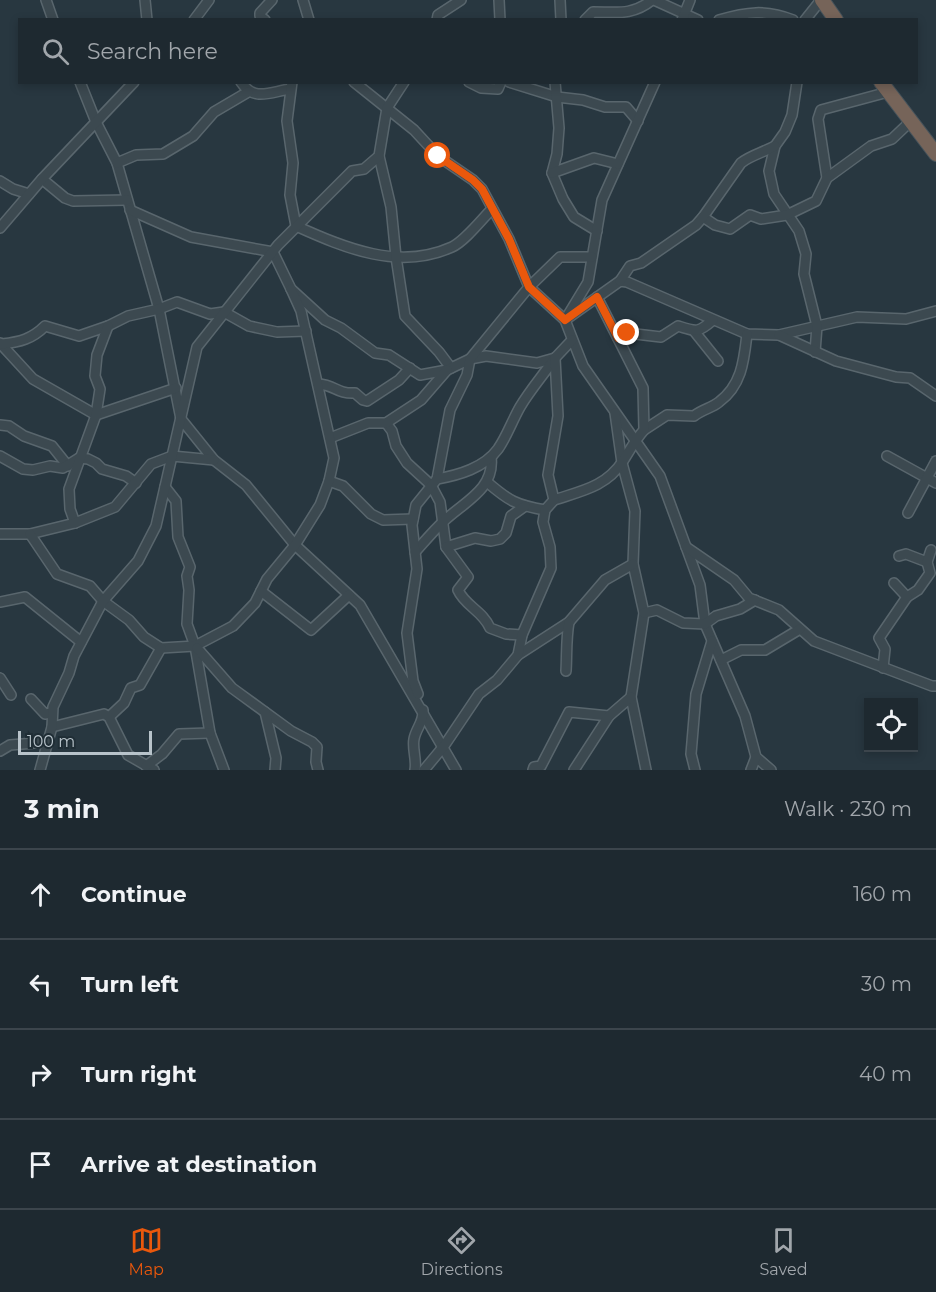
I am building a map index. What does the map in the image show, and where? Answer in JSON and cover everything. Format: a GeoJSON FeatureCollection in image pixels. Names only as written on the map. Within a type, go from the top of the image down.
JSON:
{"type":"FeatureCollection","features":[{"type":"Feature","properties":{"kind":"highway"},"geometry":{"type":"LineString","coordinates":[[822,0],[835,18]]}},
{"type":"Feature","properties":{"kind":"highway"},"geometry":{"type":"LineString","coordinates":[[885,87],[936,154]]}},
{"type":"Feature","properties":{"kind":"street"},"geometry":{"type":"LineString","coordinates":[[46,0],[52,18]]}},
{"type":"Feature","properties":{"kind":"street"},"geometry":{"type":"LineString","coordinates":[[145,0],[147,18]]}},
{"type":"Feature","properties":{"kind":"street"},"geometry":{"type":"LineString","coordinates":[[199,18],[209,0]]}},
{"type":"Feature","properties":{"kind":"street"},"geometry":{"type":"LineString","coordinates":[[259,17],[272,0]]}},
{"type":"Feature","properties":{"kind":"street"},"geometry":{"type":"LineString","coordinates":[[303,0],[309,18]]}},
{"type":"Feature","properties":{"kind":"street"},"geometry":{"type":"LineString","coordinates":[[437,18],[438,15],[461,0]]}},
{"type":"Feature","properties":{"kind":"street"},"geometry":{"type":"LineString","coordinates":[[499,0],[500,18]]}},
{"type":"Feature","properties":{"kind":"street"},"geometry":{"type":"LineString","coordinates":[[560,0],[561,18]]}},
{"type":"Feature","properties":{"kind":"street"},"geometry":{"type":"LineString","coordinates":[[587,18],[592,12],[628,12],[641,9],[653,0],[684,16],[690,0]]}},
{"type":"Feature","properties":{"kind":"street"},"geometry":{"type":"LineString","coordinates":[[807,18],[822,0]]}},
{"type":"Feature","properties":{"kind":"street"},"geometry":{"type":"LineString","coordinates":[[726,18],[749,12],[779,14],[788,18]]}},
{"type":"Feature","properties":{"kind":"street"},"geometry":{"type":"LineString","coordinates":[[81,84],[96,122],[117,163],[159,309],[181,419],[214,460],[246,485],[295,546],[360,605],[456,770]]}},
{"type":"Feature","properties":{"kind":"street"},"geometry":{"type":"LineString","coordinates":[[0,228],[42,179],[132,84]]}},
{"type":"Feature","properties":{"kind":"street"},"geometry":{"type":"LineString","coordinates":[[242,84],[248,92],[256,95],[291,86],[287,121],[293,163],[290,195],[296,226]]}},
{"type":"Feature","properties":{"kind":"street"},"geometry":{"type":"LineString","coordinates":[[357,84],[414,130],[438,156],[473,180],[482,189],[509,239],[529,287],[565,320],[583,366],[660,476],[700,585],[705,624],[745,716],[756,757],[771,770]]}},
{"type":"Feature","properties":{"kind":"street"},"geometry":{"type":"LineString","coordinates":[[403,84],[387,108],[379,156],[391,207],[405,316],[439,352],[449,369]]}},
{"type":"Feature","properties":{"kind":"street"},"geometry":{"type":"LineString","coordinates":[[473,84],[481,88],[498,89],[500,84]]}},
{"type":"Feature","properties":{"kind":"street"},"geometry":{"type":"LineString","coordinates":[[515,84],[557,97],[583,100],[605,107],[626,107],[638,121]]}},
{"type":"Feature","properties":{"kind":"street"},"geometry":{"type":"LineString","coordinates":[[555,84],[559,128],[557,154],[552,173],[574,217],[597,231]]}},
{"type":"Feature","properties":{"kind":"street"},"geometry":{"type":"LineString","coordinates":[[565,320],[588,282],[602,200],[654,84]]}},
{"type":"Feature","properties":{"kind":"street"},"geometry":{"type":"LineString","coordinates":[[797,84],[792,115],[785,132],[775,146],[769,171],[774,194],[799,231],[806,254],[804,274],[817,326],[815,352]]}},
{"type":"Feature","properties":{"kind":"street"},"geometry":{"type":"LineString","coordinates":[[827,178],[818,119],[821,110],[885,87]]}},
{"type":"Feature","properties":{"kind":"street"},"geometry":{"type":"LineString","coordinates":[[117,163],[136,155],[163,154],[193,136],[214,112],[248,92]]}},
{"type":"Feature","properties":{"kind":"street"},"geometry":{"type":"LineString","coordinates":[[703,218],[714,225],[730,229],[750,215],[761,219],[787,215],[816,201],[827,178],[871,146],[892,139],[911,121]]}},
{"type":"Feature","properties":{"kind":"street"},"geometry":{"type":"LineString","coordinates":[[565,320],[620,281],[630,266],[641,263],[696,225],[747,157],[759,155],[775,146]]}},
{"type":"Feature","properties":{"kind":"street"},"geometry":{"type":"LineString","coordinates":[[40,770],[52,727],[52,713],[81,642],[103,601],[138,561],[156,526],[196,347],[296,226],[352,171],[364,169],[379,156]]}},
{"type":"Feature","properties":{"kind":"street"},"geometry":{"type":"LineString","coordinates":[[552,173],[594,158],[618,164]]}},
{"type":"Feature","properties":{"kind":"street"},"geometry":{"type":"LineString","coordinates":[[42,179],[65,198],[73,201],[129,205],[191,237],[273,252]]}},
{"type":"Feature","properties":{"kind":"street"},"geometry":{"type":"LineString","coordinates":[[0,181],[13,189],[29,194]]}},
{"type":"Feature","properties":{"kind":"street"},"geometry":{"type":"LineString","coordinates":[[296,226],[341,246],[386,258],[428,255],[454,246],[492,209]]}},
{"type":"Feature","properties":{"kind":"street"},"geometry":{"type":"LineString","coordinates":[[30,534],[57,574],[90,586],[103,601],[129,620],[144,637],[161,648],[195,646],[233,626],[255,603],[267,579],[295,546],[320,505],[334,458],[301,311],[273,252]]}},
{"type":"Feature","properties":{"kind":"street"},"geometry":{"type":"LineString","coordinates":[[415,770],[417,763],[414,739],[423,721],[424,712],[413,681],[407,633],[417,569],[412,525],[416,505],[434,482],[450,410],[466,375],[470,359],[529,287],[560,257],[592,257]]}},
{"type":"Feature","properties":{"kind":"street"},"geometry":{"type":"LineString","coordinates":[[620,281],[747,334],[779,335],[857,317],[906,319],[936,311]]}},
{"type":"Feature","properties":{"kind":"street"},"geometry":{"type":"LineString","coordinates":[[291,289],[325,320],[341,328],[375,353],[389,355],[420,375],[449,369],[470,359],[486,356],[537,363],[555,358]]}},
{"type":"Feature","properties":{"kind":"street"},"geometry":{"type":"LineString","coordinates":[[597,297],[643,388],[644,430]]}},
{"type":"Feature","properties":{"kind":"street"},"geometry":{"type":"LineString","coordinates":[[1,344],[21,342],[35,336],[45,326],[80,336],[128,316],[177,302],[210,314],[224,312],[249,326],[277,332],[306,331]]}},
{"type":"Feature","properties":{"kind":"street"},"geometry":{"type":"LineString","coordinates":[[618,338],[627,333],[661,337],[678,326],[694,331],[702,330],[713,320]]}},
{"type":"Feature","properties":{"kind":"street"},"geometry":{"type":"LineString","coordinates":[[75,523],[70,509],[69,489],[96,415],[100,389],[95,376],[97,355],[108,326]]}},
{"type":"Feature","properties":{"kind":"street"},"geometry":{"type":"LineString","coordinates":[[694,331],[718,361]]}},
{"type":"Feature","properties":{"kind":"street"},"geometry":{"type":"LineString","coordinates":[[518,655],[522,635],[551,568],[550,547],[543,522],[545,510],[554,500],[597,486],[609,477],[622,463],[635,439],[667,415],[694,416],[730,393],[743,370],[747,334]]}},
{"type":"Feature","properties":{"kind":"street"},"geometry":{"type":"LineString","coordinates":[[779,335],[836,361],[910,378],[936,396]]}},
{"type":"Feature","properties":{"kind":"street"},"geometry":{"type":"LineString","coordinates":[[434,482],[481,465],[491,457],[499,447],[520,407],[555,358],[572,340]]}},
{"type":"Feature","properties":{"kind":"street"},"geometry":{"type":"LineString","coordinates":[[1,344],[33,378],[96,415],[176,388]]}},
{"type":"Feature","properties":{"kind":"street"},"geometry":{"type":"LineString","coordinates":[[554,500],[548,475],[558,416],[555,358]]}},
{"type":"Feature","properties":{"kind":"street"},"geometry":{"type":"LineString","coordinates":[[318,384],[329,385],[342,394],[355,393],[367,401],[399,380],[410,368]]}},
{"type":"Feature","properties":{"kind":"street"},"geometry":{"type":"LineString","coordinates":[[330,438],[368,423],[386,423],[421,400],[449,369]]}},
{"type":"Feature","properties":{"kind":"street"},"geometry":{"type":"LineString","coordinates":[[615,411],[622,463],[635,511],[633,564],[644,613],[631,697],[646,770]]}},
{"type":"Feature","properties":{"kind":"street"},"geometry":{"type":"LineString","coordinates":[[386,423],[392,431],[396,446],[407,463],[434,482],[440,502],[446,547],[468,577],[458,590],[461,597],[486,618],[490,628],[507,634],[522,635]]}},
{"type":"Feature","properties":{"kind":"street"},"geometry":{"type":"LineString","coordinates":[[0,425],[9,426],[24,436],[52,446],[68,466]]}},
{"type":"Feature","properties":{"kind":"street"},"geometry":{"type":"LineString","coordinates":[[0,456],[23,469],[68,466],[79,458],[88,459],[102,469],[126,476],[136,483]]}},
{"type":"Feature","properties":{"kind":"street"},"geometry":{"type":"LineString","coordinates":[[0,534],[30,534],[75,523],[115,507],[151,464],[172,456],[214,460]]}},
{"type":"Feature","properties":{"kind":"street"},"geometry":{"type":"LineString","coordinates":[[887,456],[936,483]]}},
{"type":"Feature","properties":{"kind":"street"},"geometry":{"type":"LineString","coordinates":[[415,552],[443,522],[475,496],[487,482],[493,469],[491,457]]}},
{"type":"Feature","properties":{"kind":"street"},"geometry":{"type":"LineString","coordinates":[[908,513],[936,461]]}},
{"type":"Feature","properties":{"kind":"street"},"geometry":{"type":"LineString","coordinates":[[329,481],[343,486],[371,514],[383,520],[413,519]]}},
{"type":"Feature","properties":{"kind":"street"},"geometry":{"type":"LineString","coordinates":[[487,482],[509,500],[545,510]]}},
{"type":"Feature","properties":{"kind":"street"},"geometry":{"type":"LineString","coordinates":[[165,487],[176,501],[178,537],[190,567],[187,576],[189,590],[187,624],[195,646],[210,733],[224,770]]}},
{"type":"Feature","properties":{"kind":"street"},"geometry":{"type":"LineString","coordinates":[[446,547],[475,538],[491,541],[500,539],[506,533],[511,516],[525,506]]}},
{"type":"Feature","properties":{"kind":"street"},"geometry":{"type":"LineString","coordinates":[[686,547],[735,580],[749,598],[779,610],[814,641],[936,686]]}},
{"type":"Feature","properties":{"kind":"street"},"geometry":{"type":"LineString","coordinates":[[883,668],[885,649],[879,638],[907,597],[918,590],[930,573],[927,562],[932,550]]}},
{"type":"Feature","properties":{"kind":"street"},"geometry":{"type":"LineString","coordinates":[[899,556],[906,554],[927,562]]}},
{"type":"Feature","properties":{"kind":"street"},"geometry":{"type":"LineString","coordinates":[[424,770],[444,746],[479,694],[497,680],[518,655],[569,622],[605,580],[633,564]]}},
{"type":"Feature","properties":{"kind":"street"},"geometry":{"type":"LineString","coordinates":[[894,583],[907,597]]}},
{"type":"Feature","properties":{"kind":"street"},"geometry":{"type":"LineString","coordinates":[[261,591],[311,630],[349,595]]}},
{"type":"Feature","properties":{"kind":"street"},"geometry":{"type":"LineString","coordinates":[[0,602],[25,597],[81,642]]}},
{"type":"Feature","properties":{"kind":"street"},"geometry":{"type":"LineString","coordinates":[[644,613],[657,610],[683,623],[705,624],[716,616],[740,609],[755,600]]}},
{"type":"Feature","properties":{"kind":"street"},"geometry":{"type":"LineString","coordinates":[[566,671],[568,647],[566,640],[569,622]]}},
{"type":"Feature","properties":{"kind":"street"},"geometry":{"type":"LineString","coordinates":[[721,660],[741,650],[765,650],[800,629]]}},
{"type":"Feature","properties":{"kind":"street"},"geometry":{"type":"LineString","coordinates":[[695,770],[691,754],[696,694],[712,641]]}},
{"type":"Feature","properties":{"kind":"street"},"geometry":{"type":"LineString","coordinates":[[195,646],[232,688],[317,747],[318,770]]}},
{"type":"Feature","properties":{"kind":"street"},"geometry":{"type":"LineString","coordinates":[[109,717],[124,703],[131,688],[140,685],[161,648]]}},
{"type":"Feature","properties":{"kind":"street"},"geometry":{"type":"LineString","coordinates":[[0,678],[11,695]]}},
{"type":"Feature","properties":{"kind":"street"},"geometry":{"type":"LineString","coordinates":[[574,770],[609,716],[631,697]]}},
{"type":"Feature","properties":{"kind":"street"},"geometry":{"type":"LineString","coordinates":[[31,699],[45,714],[52,713]]}},
{"type":"Feature","properties":{"kind":"street"},"geometry":{"type":"LineString","coordinates":[[265,712],[276,758],[275,770]]}},
{"type":"Feature","properties":{"kind":"street"},"geometry":{"type":"LineString","coordinates":[[533,770],[534,767],[541,766],[569,712],[609,716]]}},
{"type":"Feature","properties":{"kind":"street"},"geometry":{"type":"LineString","coordinates":[[52,727],[104,714],[109,717],[128,755],[144,767],[162,754],[179,734],[210,733]]}},
{"type":"Feature","properties":{"kind":"street"},"geometry":{"type":"LineString","coordinates":[[0,751],[10,745],[47,742]]}},
{"type":"Feature","properties":{"kind":"street"},"geometry":{"type":"LineString","coordinates":[[751,770],[756,757]]}},
{"type":"Feature","properties":{"kind":"route"},"geometry":{"type":"LineString","coordinates":[[438,156],[473,180],[482,189],[509,239],[529,287],[565,320],[597,297],[618,338],[627,333]]}}]}
